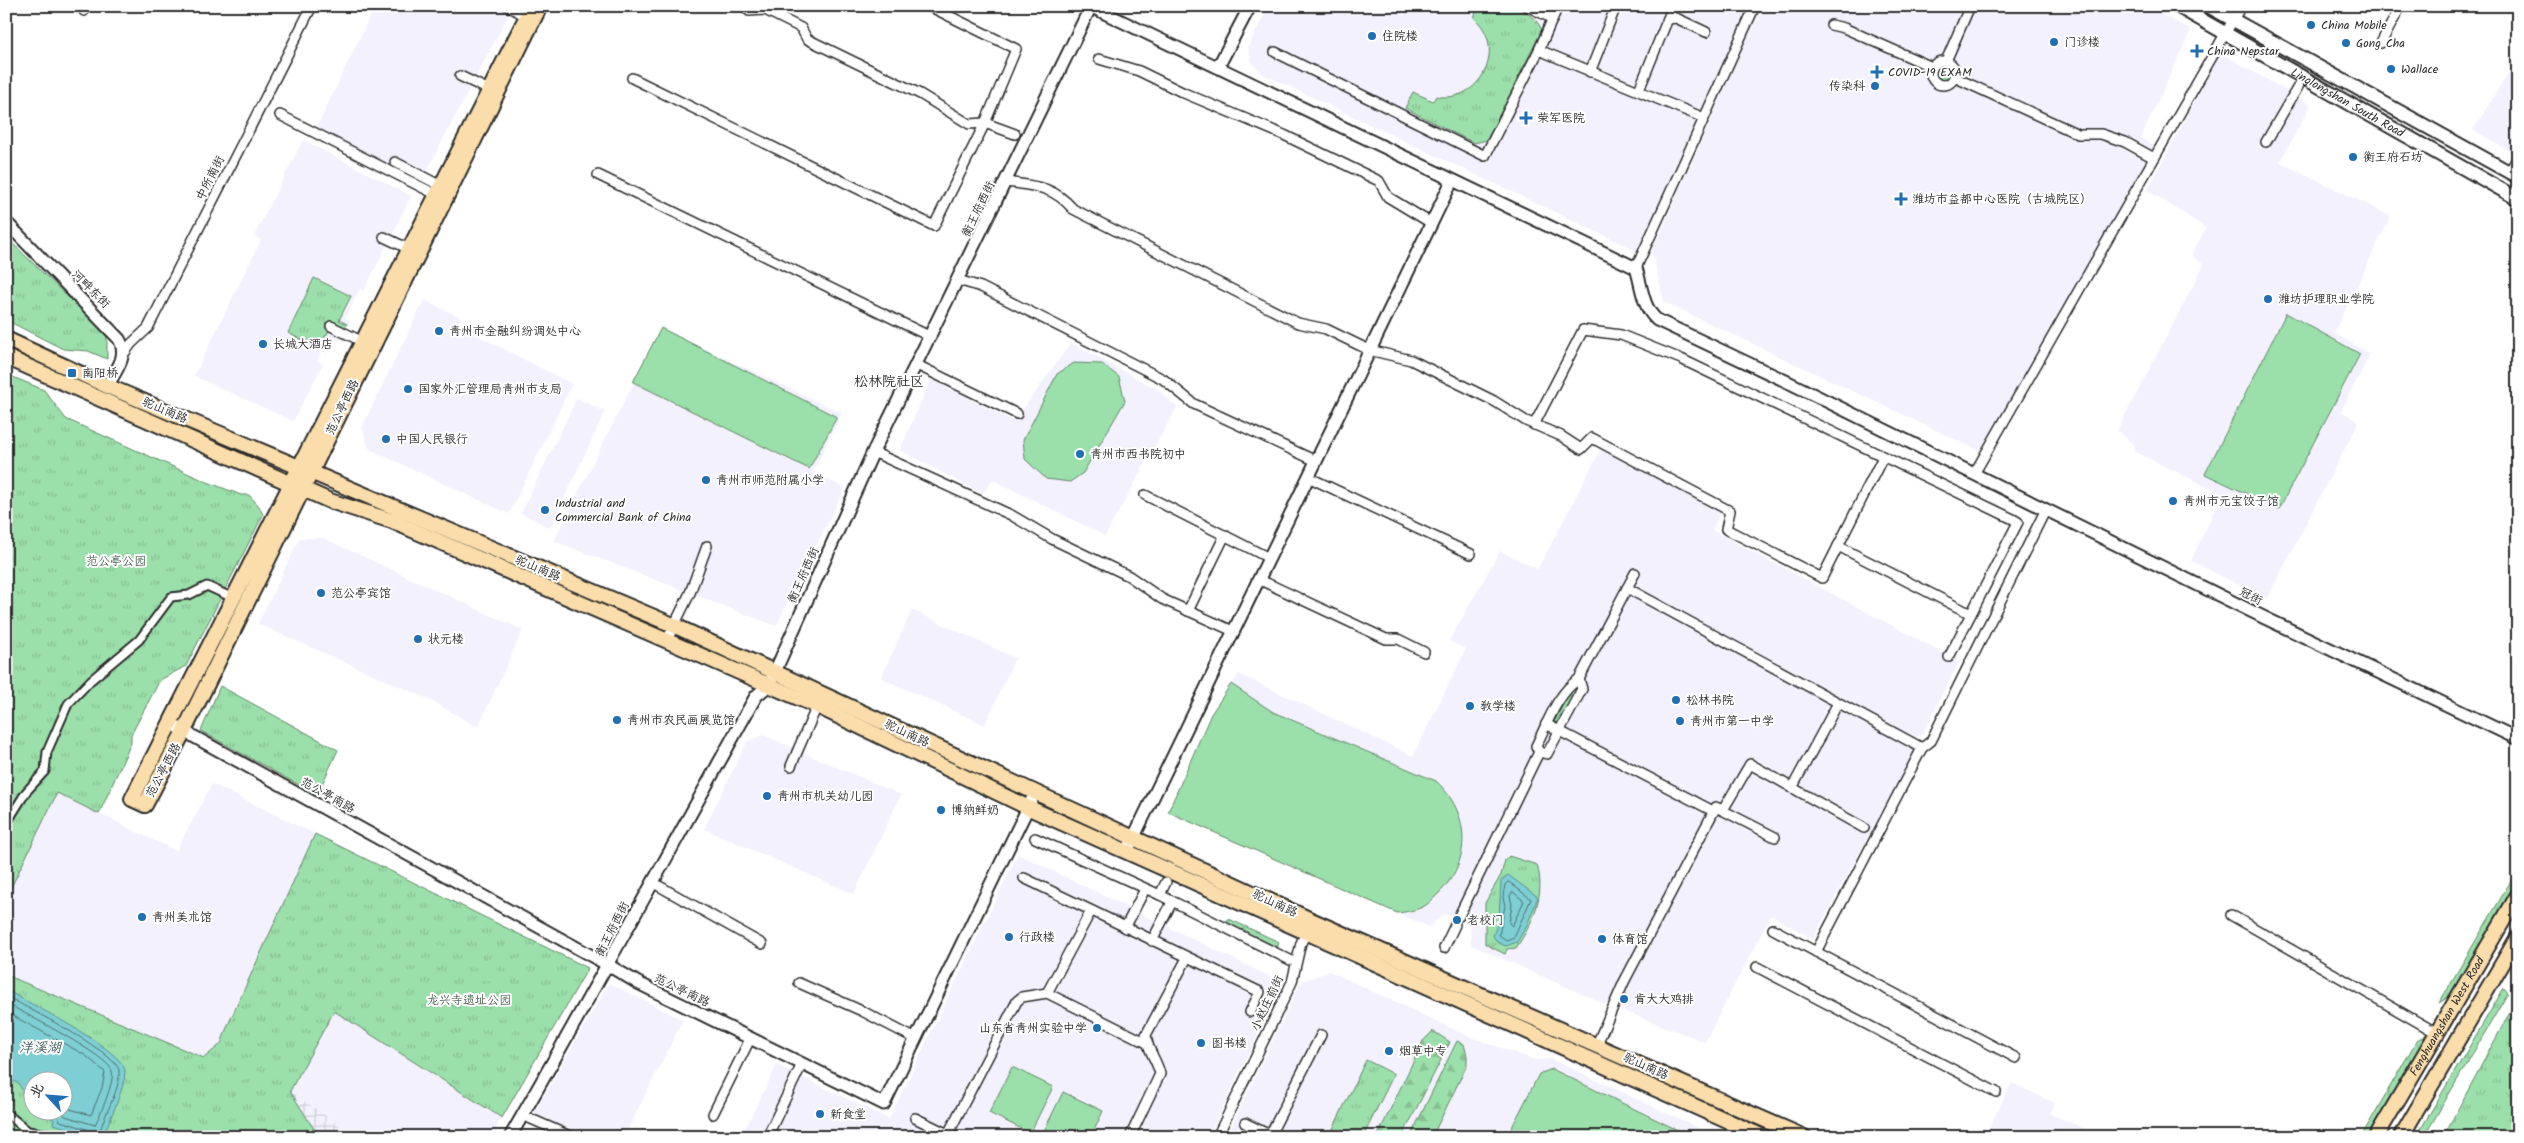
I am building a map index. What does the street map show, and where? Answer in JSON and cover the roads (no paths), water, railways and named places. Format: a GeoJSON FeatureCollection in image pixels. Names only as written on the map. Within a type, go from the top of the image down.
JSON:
{"type":"FeatureCollection","features":[{"type":"Feature","properties":{"kind":"main road","name":"范公亭西路"},"geometry":{"type":"LineString","coordinates":[[306,468],[540,6]]}},
{"type":"Feature","properties":{"kind":"main road","name":"Linglongshan South Road"},"geometry":{"type":"LineString","coordinates":[[2177,6],[2518,198]]}},
{"type":"Feature","properties":{"kind":"main road","name":"Linglongshan South Road"},"geometry":{"type":"LineString","coordinates":[[2208,6],[2513,175]]}},
{"type":"Feature","properties":{"kind":"main road","name":"范公亭西路"},"geometry":{"type":"LineString","coordinates":[[298,486],[233,598],[132,799],[145,805],[184,731],[298,486],[363,342],[529,11]]}},
{"type":"Feature","properties":{"kind":"main road","name":"驼山南路"},"geometry":{"type":"LineString","coordinates":[[6,340],[108,386],[306,468],[673,625],[775,671],[1034,793],[1129,845],[1307,931],[1763,1137]]}},
{"type":"Feature","properties":{"kind":"main road","name":"驼山南路"},"geometry":{"type":"LineString","coordinates":[[6,357],[330,501],[392,520],[770,685],[1027,807],[1129,845],[1311,920],[1597,1044],[1804,1137]]}},
{"type":"Feature","properties":{"kind":"main road","name":"Fenghuangshan West Road"},"geometry":{"type":"LineString","coordinates":[[2376,1137],[2518,895]]}},
{"type":"Feature","properties":{"kind":"main road","name":"Fenghuangshan West Road"},"geometry":{"type":"LineString","coordinates":[[2401,1137],[2518,937]]}},
{"type":"Feature","properties":{"kind":"street","name":"中所南街"},"geometry":{"type":"LineString","coordinates":[[123,356],[131,344],[148,328],[312,6]]}},
{"type":"Feature","properties":{"kind":"street"},"geometry":{"type":"LineString","coordinates":[[508,6],[529,11]]}},
{"type":"Feature","properties":{"kind":"street"},"geometry":{"type":"LineString","coordinates":[[745,6],[749,11],[765,10],[801,28],[807,39],[920,94],[969,124],[985,123],[1015,134]]}},
{"type":"Feature","properties":{"kind":"street"},"geometry":{"type":"LineString","coordinates":[[632,78],[868,196],[934,226],[985,123],[1016,49],[929,6]]}},
{"type":"Feature","properties":{"kind":"street"},"geometry":{"type":"LineString","coordinates":[[1090,6],[1636,268],[1756,6]]}},
{"type":"Feature","properties":{"kind":"street","name":"衡王府西街"},"geometry":{"type":"LineString","coordinates":[[510,1137],[608,965],[756,696],[770,685],[873,452],[931,337],[1090,6]]}},
{"type":"Feature","properties":{"kind":"street"},"geometry":{"type":"LineString","coordinates":[[1218,67],[1250,6]]}},
{"type":"Feature","properties":{"kind":"street"},"geometry":{"type":"LineString","coordinates":[[1527,6],[1553,19]]}},
{"type":"Feature","properties":{"kind":"street"},"geometry":{"type":"LineString","coordinates":[[1275,52],[1485,156],[1539,50],[1558,6]]}},
{"type":"Feature","properties":{"kind":"street"},"geometry":{"type":"LineString","coordinates":[[1590,72],[1616,6]]}},
{"type":"Feature","properties":{"kind":"street"},"geometry":{"type":"LineString","coordinates":[[1640,90],[1673,6]]}},
{"type":"Feature","properties":{"kind":"street"},"geometry":{"type":"LineString","coordinates":[[1946,61],[1970,6]]}},
{"type":"Feature","properties":{"kind":"street"},"geometry":{"type":"LineString","coordinates":[[1974,474],[2241,6]]}},
{"type":"Feature","properties":{"kind":"street"},"geometry":{"type":"LineString","coordinates":[[2381,43],[2401,6]]}},
{"type":"Feature","properties":{"kind":"street"},"geometry":{"type":"LineString","coordinates":[[1668,18],[1676,18],[1706,32]]}},
{"type":"Feature","properties":{"kind":"street"},"geometry":{"type":"LineString","coordinates":[[1831,25],[1844,28],[1932,67]]}},
{"type":"Feature","properties":{"kind":"street"},"geometry":{"type":"LineString","coordinates":[[1539,50],[1590,72],[1640,90],[1704,118]]}},
{"type":"Feature","properties":{"kind":"street"},"geometry":{"type":"LineString","coordinates":[[1098,59],[1139,71],[1184,93],[1284,135],[1379,181],[1388,196],[1431,223]]}},
{"type":"Feature","properties":{"kind":"street"},"geometry":{"type":"LineString","coordinates":[[1946,61],[1954,68],[1954,77],[1948,84],[1938,84],[1931,78],[1932,67],[1936,62],[1946,61]]}},
{"type":"Feature","properties":{"kind":"street"},"geometry":{"type":"LineString","coordinates":[[460,76],[489,90]]}},
{"type":"Feature","properties":{"kind":"street"},"geometry":{"type":"LineString","coordinates":[[1954,77],[2078,134],[2101,134],[2125,142],[2154,158]]}},
{"type":"Feature","properties":{"kind":"street"},"geometry":{"type":"LineString","coordinates":[[2266,142],[2303,78]]}},
{"type":"Feature","properties":{"kind":"street"},"geometry":{"type":"LineString","coordinates":[[280,115],[439,190]]}},
{"type":"Feature","properties":{"kind":"street"},"geometry":{"type":"LineString","coordinates":[[2513,175],[2518,157]]}},
{"type":"Feature","properties":{"kind":"street"},"geometry":{"type":"LineString","coordinates":[[395,162],[439,190]]}},
{"type":"Feature","properties":{"kind":"street"},"geometry":{"type":"LineString","coordinates":[[598,174],[931,337]]}},
{"type":"Feature","properties":{"kind":"street"},"geometry":{"type":"LineString","coordinates":[[1129,845],[1452,180]]}},
{"type":"Feature","properties":{"kind":"street"},"geometry":{"type":"LineString","coordinates":[[1006,182],[1047,188],[1065,200],[1073,209],[1209,280],[1298,323],[1326,329],[1369,350],[1394,358],[1411,360],[1494,401],[1534,425],[1561,436],[1581,449],[1592,438],[1730,510],[1726,529],[1822,578],[1883,457]]}},
{"type":"Feature","properties":{"kind":"street","name":"河畔东街"},"geometry":{"type":"LineString","coordinates":[[6,222],[113,331],[121,342],[123,356]]}},
{"type":"Feature","properties":{"kind":"street"},"geometry":{"type":"LineString","coordinates":[[384,237],[410,249]]}},
{"type":"Feature","properties":{"kind":"street","name":"冠街"},"geometry":{"type":"LineString","coordinates":[[1636,268],[1643,298],[1650,313],[1658,320],[2265,618],[2518,739]]}},
{"type":"Feature","properties":{"kind":"street"},"geometry":{"type":"LineString","coordinates":[[958,280],[981,287],[1163,379],[1194,404],[1316,461]]}},
{"type":"Feature","properties":{"kind":"street"},"geometry":{"type":"LineString","coordinates":[[332,326],[363,342]]}},
{"type":"Feature","properties":{"kind":"street"},"geometry":{"type":"LineString","coordinates":[[1534,425],[1583,330],[1622,336],[1673,356],[2018,522],[1949,657]]}},
{"type":"Feature","properties":{"kind":"street"},"geometry":{"type":"LineString","coordinates":[[108,386],[123,356]]}},
{"type":"Feature","properties":{"kind":"street"},"geometry":{"type":"LineString","coordinates":[[917,365],[1018,414]]}},
{"type":"Feature","properties":{"kind":"street"},"geometry":{"type":"LineString","coordinates":[[873,452],[1010,515],[1052,539],[1129,576],[1162,598],[1233,631]]}},
{"type":"Feature","properties":{"kind":"street"},"geometry":{"type":"LineString","coordinates":[[1308,477],[1471,554]]}},
{"type":"Feature","properties":{"kind":"street"},"geometry":{"type":"LineString","coordinates":[[1145,496],[1269,558]]}},
{"type":"Feature","properties":{"kind":"street"},"geometry":{"type":"LineString","coordinates":[[1816,952],[1922,748],[1931,741],[2046,509]]}},
{"type":"Feature","properties":{"kind":"street"},"geometry":{"type":"LineString","coordinates":[[1188,611],[1225,536]]}},
{"type":"Feature","properties":{"kind":"street"},"geometry":{"type":"LineString","coordinates":[[667,640],[690,593],[707,546]]}},
{"type":"Feature","properties":{"kind":"street"},"geometry":{"type":"LineString","coordinates":[[1838,546],[1971,614]]}},
{"type":"Feature","properties":{"kind":"street"},"geometry":{"type":"LineString","coordinates":[[1539,752],[1536,746],[1546,724],[1569,686],[1579,679],[1635,574]]}},
{"type":"Feature","properties":{"kind":"street"},"geometry":{"type":"LineString","coordinates":[[1258,579],[1386,639],[1398,639],[1424,652]]}},
{"type":"Feature","properties":{"kind":"street"},"geometry":{"type":"LineString","coordinates":[[6,824],[26,792],[45,771],[47,752],[68,704],[91,680],[139,640],[171,596],[189,595],[207,586],[233,598]]}},
{"type":"Feature","properties":{"kind":"street"},"geometry":{"type":"LineString","coordinates":[[1627,588],[1922,748]]}},
{"type":"Feature","properties":{"kind":"street"},"geometry":{"type":"LineString","coordinates":[[1539,752],[1548,754],[1582,689],[1579,679]]}},
{"type":"Feature","properties":{"kind":"street"},"geometry":{"type":"LineString","coordinates":[[1792,788],[1838,703]]}},
{"type":"Feature","properties":{"kind":"street"},"geometry":{"type":"LineString","coordinates":[[790,766],[817,706]]}},
{"type":"Feature","properties":{"kind":"street","name":"范公亭南路"},"geometry":{"type":"LineString","coordinates":[[171,724],[608,965],[638,984],[884,1104],[1034,793]]}},
{"type":"Feature","properties":{"kind":"street"},"geometry":{"type":"LineString","coordinates":[[1546,724],[1713,812]]}},
{"type":"Feature","properties":{"kind":"street"},"geometry":{"type":"LineString","coordinates":[[1459,916],[1539,752]]}},
{"type":"Feature","properties":{"kind":"street"},"geometry":{"type":"LineString","coordinates":[[1724,810],[1750,764],[1864,828]]}},
{"type":"Feature","properties":{"kind":"street"},"geometry":{"type":"LineString","coordinates":[[1597,1044],[1624,982],[1716,806],[1775,837]]}},
{"type":"Feature","properties":{"kind":"street"},"geometry":{"type":"LineString","coordinates":[[1035,838],[1160,895],[1290,960]]}},
{"type":"Feature","properties":{"kind":"street"},"geometry":{"type":"LineString","coordinates":[[1024,878],[1152,942],[1260,992],[1250,1012]]}},
{"type":"Feature","properties":{"kind":"street"},"geometry":{"type":"LineString","coordinates":[[652,882],[762,944]]}},
{"type":"Feature","properties":{"kind":"street"},"geometry":{"type":"LineString","coordinates":[[1160,895],[1166,882]]}},
{"type":"Feature","properties":{"kind":"street"},"geometry":{"type":"LineString","coordinates":[[1125,928],[1145,889]]}},
{"type":"Feature","properties":{"kind":"street"},"geometry":{"type":"LineString","coordinates":[[1152,942],[1172,902]]}},
{"type":"Feature","properties":{"kind":"street"},"geometry":{"type":"LineString","coordinates":[[1046,993],[1091,911]]}},
{"type":"Feature","properties":{"kind":"street"},"geometry":{"type":"LineString","coordinates":[[2231,915],[2437,1033]]}},
{"type":"Feature","properties":{"kind":"street"},"geometry":{"type":"LineString","coordinates":[[1444,948],[1455,925]]}},
{"type":"Feature","properties":{"kind":"street"},"geometry":{"type":"LineString","coordinates":[[1773,929],[2016,1058]]}},
{"type":"Feature","properties":{"kind":"street","name":"小赵庄前街"},"geometry":{"type":"LineString","coordinates":[[1217,1137],[1292,982],[1301,943],[1307,931]]}},
{"type":"Feature","properties":{"kind":"street"},"geometry":{"type":"LineString","coordinates":[[1130,1137],[1160,1074],[1158,1064],[1146,1043],[1146,1035],[1187,958]]}},
{"type":"Feature","properties":{"kind":"street"},"geometry":{"type":"LineString","coordinates":[[1757,968],[1996,1092]]}},
{"type":"Feature","properties":{"kind":"street"},"geometry":{"type":"LineString","coordinates":[[799,983],[916,1038]]}},
{"type":"Feature","properties":{"kind":"street"},"geometry":{"type":"LineString","coordinates":[[915,1118],[951,1135],[1017,1001],[1022,998],[1046,993],[1146,1043]]}},
{"type":"Feature","properties":{"kind":"street"},"geometry":{"type":"LineString","coordinates":[[1245,1123],[1272,1136],[1321,1035]]}},
{"type":"Feature","properties":{"kind":"street"},"geometry":{"type":"LineString","coordinates":[[713,1114],[750,1039]]}},
{"type":"Feature","properties":{"kind":"street"},"geometry":{"type":"LineString","coordinates":[[767,1137],[802,1064]]}},
{"type":"Feature","properties":{"kind":"street"},"geometry":{"type":"LineString","coordinates":[[6,1113],[28,1131],[68,1137]]}},
{"type":"Feature","properties":{"kind":"street"},"geometry":{"type":"LineString","coordinates":[[522,1115],[572,1137]]}},
{"type":"Feature","properties":{"kind":"water"},"geometry":{"type":"Polygon","coordinates":[[[1508,875],[1538,897],[1527,925],[1517,942],[1506,946],[1497,942],[1493,936],[1499,919],[1501,881],[1508,875]]]}},
{"type":"Feature","properties":{"kind":"water","name":"洋溪湖"},"geometry":{"type":"Polygon","coordinates":[[[6,990],[53,1015],[92,1039],[109,1051],[120,1062],[125,1071],[122,1087],[103,1137],[88,1137],[84,1133],[53,1124],[54,1120],[72,1120],[72,1070],[22,1070],[22,1090],[18,1083],[14,1081],[13,1084],[6,1080],[6,990]]]}},
{"type":"Feature","properties":{"kind":"place","name":"China Mobile"},"geometry":{"type":"Point","coordinates":[2311,25]}},
{"type":"Feature","properties":{"kind":"place","name":"住院楼"},"geometry":{"type":"Point","coordinates":[1372,36]}},
{"type":"Feature","properties":{"kind":"place","name":"门诊楼"},"geometry":{"type":"Point","coordinates":[2054,42]}},
{"type":"Feature","properties":{"kind":"place","name":"Gong Cha"},"geometry":{"type":"Point","coordinates":[2346,43]}},
{"type":"Feature","properties":{"kind":"place","name":"China Nepstar"},"geometry":{"type":"Point","coordinates":[2197,51]}},
{"type":"Feature","properties":{"kind":"place","name":"Wallace"},"geometry":{"type":"Point","coordinates":[2391,69]}},
{"type":"Feature","properties":{"kind":"place","name":"COVID-19 EXAM"},"geometry":{"type":"Point","coordinates":[1877,72]}},
{"type":"Feature","properties":{"kind":"place","name":"传染科"},"geometry":{"type":"Point","coordinates":[1875,86]}},
{"type":"Feature","properties":{"kind":"place","name":"荣军医院"},"geometry":{"type":"Point","coordinates":[1526,118]}},
{"type":"Feature","properties":{"kind":"place","name":"衡王府石坊"},"geometry":{"type":"Point","coordinates":[2353,157]}},
{"type":"Feature","properties":{"kind":"place","name":"潍坊市益都中心医院（古城院区）"},"geometry":{"type":"Point","coordinates":[1901,199]}},
{"type":"Feature","properties":{"kind":"place","name":"潍坊护理职业学院"},"geometry":{"type":"Point","coordinates":[2268,299]}},
{"type":"Feature","properties":{"kind":"place","name":"青州市金融纠纷调处中心"},"geometry":{"type":"Point","coordinates":[439,331]}},
{"type":"Feature","properties":{"kind":"place","name":"长城大酒店"},"geometry":{"type":"Point","coordinates":[263,344]}},
{"type":"Feature","properties":{"kind":"place","name":"南阳桥"},"geometry":{"type":"Point","coordinates":[72,373]}},
{"type":"Feature","properties":{"kind":"place","name":"国家外汇管理局青州市支局"},"geometry":{"type":"Point","coordinates":[408,389]}},
{"type":"Feature","properties":{"kind":"place","name":"中国人民银行"},"geometry":{"type":"Point","coordinates":[386,439]}},
{"type":"Feature","properties":{"kind":"place","name":"青州市西书院初中"},"geometry":{"type":"Point","coordinates":[1080,454]}},
{"type":"Feature","properties":{"kind":"place","name":"青州市师范附属小学"},"geometry":{"type":"Point","coordinates":[706,480]}},
{"type":"Feature","properties":{"kind":"place","name":"青州市元宝饺子馆"},"geometry":{"type":"Point","coordinates":[2173,501]}},
{"type":"Feature","properties":{"kind":"place","name":"Industrial and Commercial Bank of China"},"geometry":{"type":"Point","coordinates":[545,510]}},
{"type":"Feature","properties":{"kind":"place","name":"范公亭宾馆"},"geometry":{"type":"Point","coordinates":[321,593]}},
{"type":"Feature","properties":{"kind":"place","name":"状元楼"},"geometry":{"type":"Point","coordinates":[418,639]}},
{"type":"Feature","properties":{"kind":"place","name":"松林书院"},"geometry":{"type":"Point","coordinates":[1676,700]}},
{"type":"Feature","properties":{"kind":"place","name":"教学楼"},"geometry":{"type":"Point","coordinates":[1470,706]}},
{"type":"Feature","properties":{"kind":"place","name":"青州市农民画展览馆"},"geometry":{"type":"Point","coordinates":[617,720]}},
{"type":"Feature","properties":{"kind":"place","name":"青州市第一中学"},"geometry":{"type":"Point","coordinates":[1680,721]}},
{"type":"Feature","properties":{"kind":"place","name":"青州市机关幼儿园"},"geometry":{"type":"Point","coordinates":[767,796]}},
{"type":"Feature","properties":{"kind":"place","name":"博纳鲜奶"},"geometry":{"type":"Point","coordinates":[941,810]}},
{"type":"Feature","properties":{"kind":"place","name":"青州美术馆"},"geometry":{"type":"Point","coordinates":[142,917]}},
{"type":"Feature","properties":{"kind":"place","name":"老校门"},"geometry":{"type":"Point","coordinates":[1457,920]}},
{"type":"Feature","properties":{"kind":"place","name":"行政楼"},"geometry":{"type":"Point","coordinates":[1009,937]}},
{"type":"Feature","properties":{"kind":"place","name":"体育馆"},"geometry":{"type":"Point","coordinates":[1602,939]}},
{"type":"Feature","properties":{"kind":"place","name":"肯大大鸡排"},"geometry":{"type":"Point","coordinates":[1624,999]}},
{"type":"Feature","properties":{"kind":"place","name":"山东省青州实验中学"},"geometry":{"type":"Point","coordinates":[1097,1028]}},
{"type":"Feature","properties":{"kind":"place","name":"图书楼"},"geometry":{"type":"Point","coordinates":[1201,1043]}},
{"type":"Feature","properties":{"kind":"place","name":"烟草中专"},"geometry":{"type":"Point","coordinates":[1389,1051]}},
{"type":"Feature","properties":{"kind":"place","name":"新食堂"},"geometry":{"type":"Point","coordinates":[820,1114]}},
{"type":"Feature","properties":{"kind":"district","name":"松林院社区"},"geometry":{"type":"Point","coordinates":[889,381]}},
{"type":"Feature","properties":{"kind":"park label","name":"范公亭公园"},"geometry":{"type":"Point","coordinates":[116,561]}},
{"type":"Feature","properties":{"kind":"park label","name":"龙兴寺遗址公园"},"geometry":{"type":"Point","coordinates":[469,1000]}}]}
